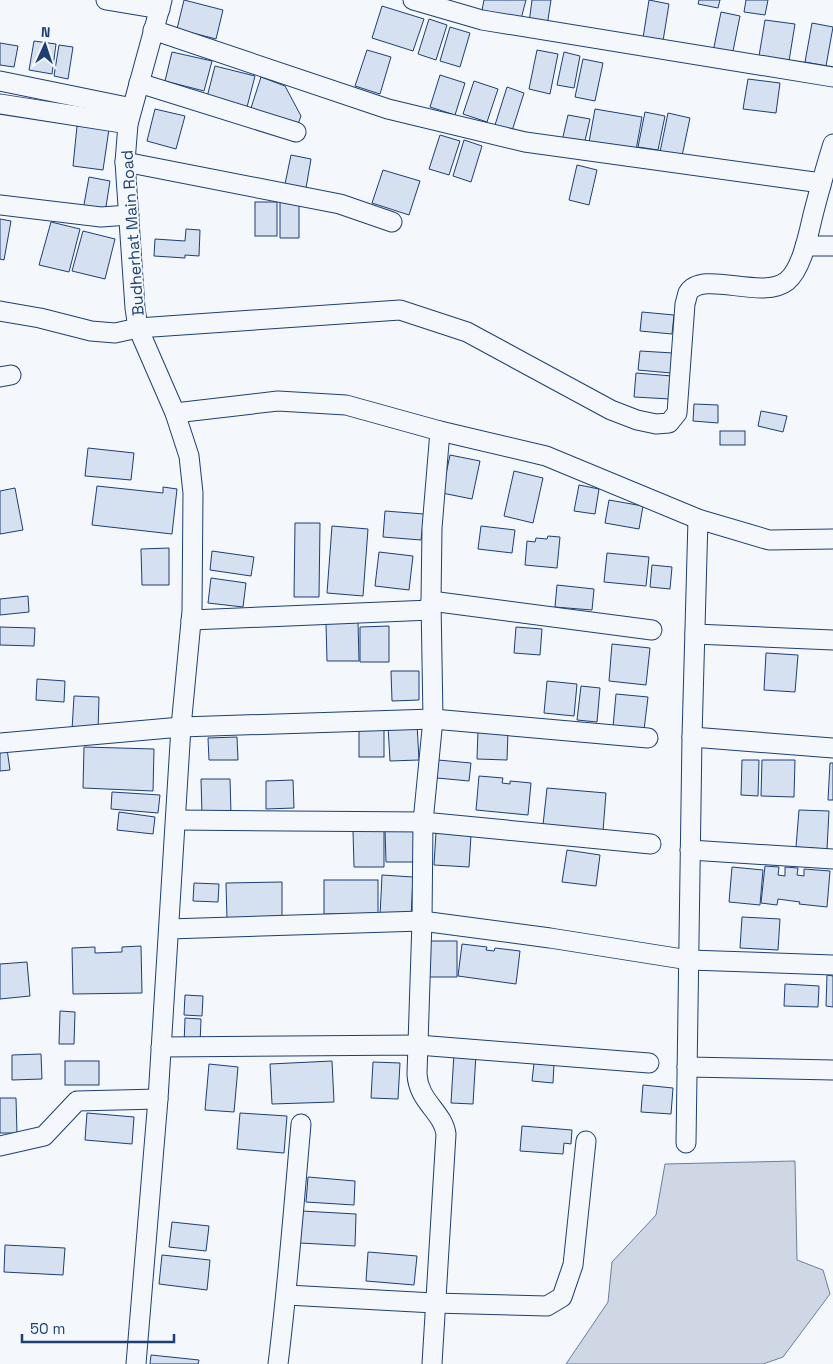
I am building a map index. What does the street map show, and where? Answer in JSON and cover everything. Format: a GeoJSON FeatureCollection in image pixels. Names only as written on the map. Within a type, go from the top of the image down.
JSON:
{"type":"FeatureCollection","features":[{"type":"Feature","properties":{"kind":"street"},"geometry":{"type":"LineString","coordinates":[[106,0],[161,5]]}},
{"type":"Feature","properties":{"kind":"street"},"geometry":{"type":"LineString","coordinates":[[413,0],[482,20],[833,77]]}},
{"type":"Feature","properties":{"kind":"street","name":"Budherhat Main Road"},"geometry":{"type":"LineString","coordinates":[[136,1364],[158,1099],[181,727],[191,620],[193,492],[189,456],[175,413],[138,328],[134,308],[125,162],[130,116],[161,5]]}},
{"type":"Feature","properties":{"kind":"street"},"geometry":{"type":"LineString","coordinates":[[153,30],[388,109],[525,142],[814,182],[821,185]]}},
{"type":"Feature","properties":{"kind":"street"},"geometry":{"type":"LineString","coordinates":[[0,81],[130,116]]}},
{"type":"Feature","properties":{"kind":"street"},"geometry":{"type":"LineString","coordinates":[[139,83],[296,132]]}},
{"type":"Feature","properties":{"kind":"street"},"geometry":{"type":"LineString","coordinates":[[0,104],[130,116]]}},
{"type":"Feature","properties":{"kind":"street"},"geometry":{"type":"LineString","coordinates":[[0,311],[40,318],[91,331],[115,332],[138,328],[400,310],[467,332],[611,410],[637,420],[656,424],[669,423],[677,413],[685,304],[688,293],[698,285],[712,283],[759,289],[774,288],[788,281],[797,267],[805,246],[833,144]]}},
{"type":"Feature","properties":{"kind":"street"},"geometry":{"type":"LineString","coordinates":[[125,162],[340,204],[392,222]]}},
{"type":"Feature","properties":{"kind":"street"},"geometry":{"type":"LineString","coordinates":[[0,205],[101,216],[129,215]]}},
{"type":"Feature","properties":{"kind":"street"},"geometry":{"type":"LineString","coordinates":[[805,246],[833,246]]}},
{"type":"Feature","properties":{"kind":"street"},"geometry":{"type":"LineString","coordinates":[[175,413],[278,401],[346,405],[440,431],[546,456],[698,519],[769,540],[833,539]]}},
{"type":"Feature","properties":{"kind":"street"},"geometry":{"type":"LineString","coordinates":[[432,1364],[434,1303],[446,1134],[443,1124],[422,1093],[418,1083],[418,1044],[423,822],[433,719],[432,528],[440,431]]}},
{"type":"Feature","properties":{"kind":"street"},"geometry":{"type":"LineString","coordinates":[[686,1143],[692,737],[698,519]]}},
{"type":"Feature","properties":{"kind":"street"},"geometry":{"type":"LineString","coordinates":[[191,620],[431,605],[652,630]]}},
{"type":"Feature","properties":{"kind":"street"},"geometry":{"type":"LineString","coordinates":[[695,634],[833,640]]}},
{"type":"Feature","properties":{"kind":"street"},"geometry":{"type":"LineString","coordinates":[[0,743],[181,727],[433,719],[648,738]]}},
{"type":"Feature","properties":{"kind":"street"},"geometry":{"type":"LineString","coordinates":[[692,737],[833,748]]}},
{"type":"Feature","properties":{"kind":"street"},"geometry":{"type":"LineString","coordinates":[[176,820],[423,822],[651,844]]}},
{"type":"Feature","properties":{"kind":"street"},"geometry":{"type":"LineString","coordinates":[[690,850],[833,859]]}},
{"type":"Feature","properties":{"kind":"street"},"geometry":{"type":"LineString","coordinates":[[169,929],[422,921],[550,938],[689,960],[833,964]]}},
{"type":"Feature","properties":{"kind":"street"},"geometry":{"type":"LineString","coordinates":[[161,1047],[418,1044],[649,1063]]}},
{"type":"Feature","properties":{"kind":"street"},"geometry":{"type":"LineString","coordinates":[[687,1067],[833,1070]]}},
{"type":"Feature","properties":{"kind":"street"},"geometry":{"type":"LineString","coordinates":[[0,1146],[44,1136],[77,1101],[158,1099]]}},
{"type":"Feature","properties":{"kind":"street"},"geometry":{"type":"LineString","coordinates":[[278,1364],[287,1295],[288,1264],[301,1124]]}},
{"type":"Feature","properties":{"kind":"street"},"geometry":{"type":"LineString","coordinates":[[287,1295],[434,1303],[547,1306],[562,1297],[573,1265],[586,1140]]}},
{"type":"Feature","properties":{"kind":"shaded area"},"geometry":{"type":"Polygon","coordinates":[[[795,1161],[797,1260],[823,1270],[830,1294],[783,1357],[763,1364],[566,1364],[608,1302],[612,1262],[656,1215],[665,1164],[795,1161]]]}},
{"type":"Feature","properties":{"kind":"building"},"geometry":{"type":"Polygon","coordinates":[[[184,0],[223,10],[216,39],[177,29],[184,0]]]}},
{"type":"Feature","properties":{"kind":"building"},"geometry":{"type":"Polygon","coordinates":[[[484,0],[526,0],[521,19],[482,10],[484,0]]]}},
{"type":"Feature","properties":{"kind":"building"},"geometry":{"type":"Polygon","coordinates":[[[532,0],[551,0],[547,26],[529,23],[532,0]]]}},
{"type":"Feature","properties":{"kind":"building"},"geometry":{"type":"Polygon","coordinates":[[[649,0],[669,4],[663,41],[643,38],[649,0]]]}},
{"type":"Feature","properties":{"kind":"building"},"geometry":{"type":"Polygon","coordinates":[[[699,0],[720,0],[718,8],[698,4],[699,0]]]}},
{"type":"Feature","properties":{"kind":"building"},"geometry":{"type":"Polygon","coordinates":[[[746,0],[768,0],[765,15],[744,12],[746,0]]]}},
{"type":"Feature","properties":{"kind":"building"},"geometry":{"type":"Polygon","coordinates":[[[382,6],[424,19],[413,51],[372,38],[382,6]]]}},
{"type":"Feature","properties":{"kind":"building"},"geometry":{"type":"Polygon","coordinates":[[[721,12],[740,16],[732,56],[713,52],[721,12]]]}},
{"type":"Feature","properties":{"kind":"building"},"geometry":{"type":"Polygon","coordinates":[[[429,19],[447,25],[436,60],[418,54],[429,19]]]}},
{"type":"Feature","properties":{"kind":"building"},"geometry":{"type":"Polygon","coordinates":[[[765,20],[795,24],[789,61],[759,56],[765,20]]]}},
{"type":"Feature","properties":{"kind":"building"},"geometry":{"type":"Polygon","coordinates":[[[812,23],[833,27],[826,66],[805,62],[812,23]]]}},
{"type":"Feature","properties":{"kind":"building"},"geometry":{"type":"Polygon","coordinates":[[[450,27],[470,33],[460,67],[440,61],[450,27]]]}},
{"type":"Feature","properties":{"kind":"building"},"geometry":{"type":"Polygon","coordinates":[[[34,41],[56,44],[52,74],[29,70],[34,41]]]}},
{"type":"Feature","properties":{"kind":"building"},"geometry":{"type":"Polygon","coordinates":[[[0,43],[18,46],[14,67],[0,65],[0,43]]]}},
{"type":"Feature","properties":{"kind":"building"},"geometry":{"type":"Polygon","coordinates":[[[59,45],[73,47],[68,79],[54,76],[59,45]]]}},
{"type":"Feature","properties":{"kind":"building"},"geometry":{"type":"Polygon","coordinates":[[[367,50],[391,57],[380,94],[355,86],[367,50]]]}},
{"type":"Feature","properties":{"kind":"building"},"geometry":{"type":"Polygon","coordinates":[[[537,50],[558,54],[550,94],[529,89],[537,50]]]}},
{"type":"Feature","properties":{"kind":"building"},"geometry":{"type":"Polygon","coordinates":[[[172,52],[212,61],[204,91],[165,81],[172,52]]]}},
{"type":"Feature","properties":{"kind":"building"},"geometry":{"type":"Polygon","coordinates":[[[564,52],[580,56],[574,88],[557,85],[564,52]]]}},
{"type":"Feature","properties":{"kind":"building"},"geometry":{"type":"Polygon","coordinates":[[[583,59],[603,63],[595,101],[575,97],[583,59]]]}},
{"type":"Feature","properties":{"kind":"building"},"geometry":{"type":"Polygon","coordinates":[[[215,66],[255,76],[247,107],[207,97],[215,66]]]}},
{"type":"Feature","properties":{"kind":"building"},"geometry":{"type":"Polygon","coordinates":[[[440,75],[465,83],[455,115],[430,107],[440,75]]]}},
{"type":"Feature","properties":{"kind":"building"},"geometry":{"type":"Polygon","coordinates":[[[261,77],[285,86],[301,116],[298,124],[251,108],[261,77]]]}},
{"type":"Feature","properties":{"kind":"building"},"geometry":{"type":"Polygon","coordinates":[[[748,79],[780,83],[776,113],[743,109],[748,79]]]}},
{"type":"Feature","properties":{"kind":"building"},"geometry":{"type":"Polygon","coordinates":[[[474,81],[498,89],[487,122],[463,114],[474,81]]]}},
{"type":"Feature","properties":{"kind":"building"},"geometry":{"type":"Polygon","coordinates":[[[507,87],[524,93],[512,131],[495,125],[507,87]]]}},
{"type":"Feature","properties":{"kind":"building"},"geometry":{"type":"Polygon","coordinates":[[[155,109],[185,116],[176,149],[147,141],[155,109]]]}},
{"type":"Feature","properties":{"kind":"building"},"geometry":{"type":"Polygon","coordinates":[[[595,109],[642,117],[636,150],[589,142],[595,109]]]}},
{"type":"Feature","properties":{"kind":"building"},"geometry":{"type":"Polygon","coordinates":[[[645,112],[665,116],[658,150],[638,147],[645,112]]]}},
{"type":"Feature","properties":{"kind":"building"},"geometry":{"type":"Polygon","coordinates":[[[668,113],[690,118],[682,156],[660,152],[668,113]]]}},
{"type":"Feature","properties":{"kind":"building"},"geometry":{"type":"Polygon","coordinates":[[[568,115],[590,119],[584,145],[562,141],[568,115]]]}},
{"type":"Feature","properties":{"kind":"building"},"geometry":{"type":"Polygon","coordinates":[[[77,126],[109,129],[103,170],[73,166],[77,126]]]}},
{"type":"Feature","properties":{"kind":"building"},"geometry":{"type":"Polygon","coordinates":[[[440,135],[460,141],[449,175],[429,169],[440,135]]]}},
{"type":"Feature","properties":{"kind":"building"},"geometry":{"type":"Polygon","coordinates":[[[464,140],[482,146],[471,182],[453,176],[464,140]]]}},
{"type":"Feature","properties":{"kind":"building"},"geometry":{"type":"Polygon","coordinates":[[[291,155],[311,159],[306,188],[285,184],[291,155]]]}},
{"type":"Feature","properties":{"kind":"building"},"geometry":{"type":"Polygon","coordinates":[[[577,165],[597,170],[589,205],[569,200],[577,165]]]}},
{"type":"Feature","properties":{"kind":"building"},"geometry":{"type":"Polygon","coordinates":[[[383,170],[420,181],[409,215],[372,203],[383,170]]]}},
{"type":"Feature","properties":{"kind":"building"},"geometry":{"type":"Polygon","coordinates":[[[89,177],[110,181],[105,213],[83,210],[89,177]]]}},
{"type":"Feature","properties":{"kind":"building"},"geometry":{"type":"Polygon","coordinates":[[[255,202],[277,202],[277,236],[255,236],[255,202]]]}},
{"type":"Feature","properties":{"kind":"building"},"geometry":{"type":"Polygon","coordinates":[[[280,202],[299,203],[299,238],[280,238],[280,202]]]}},
{"type":"Feature","properties":{"kind":"building"},"geometry":{"type":"Polygon","coordinates":[[[0,219],[11,221],[4,260],[0,259],[0,219]]]}},
{"type":"Feature","properties":{"kind":"building"},"geometry":{"type":"Polygon","coordinates":[[[51,222],[80,229],[69,272],[39,265],[51,222]]]}},
{"type":"Feature","properties":{"kind":"building"},"geometry":{"type":"Polygon","coordinates":[[[186,229],[200,230],[199,256],[185,255],[185,258],[154,256],[155,239],[185,241],[186,229]]]}},
{"type":"Feature","properties":{"kind":"building"},"geometry":{"type":"Polygon","coordinates":[[[83,231],[115,239],[105,279],[72,271],[83,231]]]}},
{"type":"Feature","properties":{"kind":"building"},"geometry":{"type":"Polygon","coordinates":[[[642,312],[674,315],[672,334],[640,331],[642,312]]]}},
{"type":"Feature","properties":{"kind":"building"},"geometry":{"type":"Polygon","coordinates":[[[640,351],[673,353],[671,373],[638,370],[640,351]]]}},
{"type":"Feature","properties":{"kind":"building"},"geometry":{"type":"Polygon","coordinates":[[[636,373],[672,376],[670,399],[634,397],[636,373]]]}},
{"type":"Feature","properties":{"kind":"building"},"geometry":{"type":"Polygon","coordinates":[[[694,404],[718,405],[718,423],[693,421],[694,404]]]}},
{"type":"Feature","properties":{"kind":"building"},"geometry":{"type":"Polygon","coordinates":[[[761,411],[787,416],[783,432],[758,426],[761,411]]]}},
{"type":"Feature","properties":{"kind":"building"},"geometry":{"type":"Polygon","coordinates":[[[720,431],[745,431],[745,445],[720,445],[720,431]]]}},
{"type":"Feature","properties":{"kind":"building"},"geometry":{"type":"Polygon","coordinates":[[[88,448],[134,453],[131,480],[85,476],[88,448]]]}},
{"type":"Feature","properties":{"kind":"building"},"geometry":{"type":"Polygon","coordinates":[[[450,455],[480,461],[472,499],[442,493],[450,455]]]}},
{"type":"Feature","properties":{"kind":"building"},"geometry":{"type":"Polygon","coordinates":[[[514,471],[543,478],[533,523],[504,516],[514,471]]]}},
{"type":"Feature","properties":{"kind":"building"},"geometry":{"type":"Polygon","coordinates":[[[579,485],[599,489],[595,514],[574,511],[579,485]]]}},
{"type":"Feature","properties":{"kind":"building"},"geometry":{"type":"Polygon","coordinates":[[[97,486],[163,493],[163,487],[177,489],[172,534],[92,525],[97,486]]]}},
{"type":"Feature","properties":{"kind":"building"},"geometry":{"type":"Polygon","coordinates":[[[15,488],[23,530],[0,534],[0,491],[15,488]]]}},
{"type":"Feature","properties":{"kind":"building"},"geometry":{"type":"Polygon","coordinates":[[[609,500],[643,506],[639,529],[605,523],[609,500]]]}},
{"type":"Feature","properties":{"kind":"building"},"geometry":{"type":"Polygon","coordinates":[[[385,511],[424,514],[421,540],[383,537],[385,511]]]}},
{"type":"Feature","properties":{"kind":"building"},"geometry":{"type":"Polygon","coordinates":[[[295,523],[320,523],[319,597],[294,597],[295,523]]]}},
{"type":"Feature","properties":{"kind":"building"},"geometry":{"type":"Polygon","coordinates":[[[332,526],[368,529],[363,596],[327,593],[332,526]]]}},
{"type":"Feature","properties":{"kind":"building"},"geometry":{"type":"Polygon","coordinates":[[[481,526],[515,530],[512,553],[478,549],[481,526]]]}},
{"type":"Feature","properties":{"kind":"building"},"geometry":{"type":"Polygon","coordinates":[[[548,536],[560,537],[557,568],[525,565],[527,541],[535,542],[536,538],[547,539],[548,536]]]}},
{"type":"Feature","properties":{"kind":"building"},"geometry":{"type":"Polygon","coordinates":[[[169,548],[169,585],[142,585],[141,549],[169,548]]]}},
{"type":"Feature","properties":{"kind":"building"},"geometry":{"type":"Polygon","coordinates":[[[212,551],[254,557],[251,576],[210,570],[212,551]]]}},
{"type":"Feature","properties":{"kind":"building"},"geometry":{"type":"Polygon","coordinates":[[[379,552],[413,556],[409,590],[375,586],[379,552]]]}},
{"type":"Feature","properties":{"kind":"building"},"geometry":{"type":"Polygon","coordinates":[[[607,553],[649,557],[646,586],[604,582],[607,553]]]}},
{"type":"Feature","properties":{"kind":"building"},"geometry":{"type":"Polygon","coordinates":[[[652,565],[672,567],[670,589],[650,587],[652,565]]]}},
{"type":"Feature","properties":{"kind":"building"},"geometry":{"type":"Polygon","coordinates":[[[211,578],[246,583],[243,607],[208,603],[211,578]]]}},
{"type":"Feature","properties":{"kind":"building"},"geometry":{"type":"Polygon","coordinates":[[[557,585],[594,589],[592,610],[555,607],[557,585]]]}},
{"type":"Feature","properties":{"kind":"building"},"geometry":{"type":"Polygon","coordinates":[[[28,596],[29,612],[0,615],[0,599],[28,596]]]}},
{"type":"Feature","properties":{"kind":"building"},"geometry":{"type":"Polygon","coordinates":[[[358,622],[359,661],[327,661],[326,623],[358,622]]]}},
{"type":"Feature","properties":{"kind":"building"},"geometry":{"type":"Polygon","coordinates":[[[389,626],[389,662],[360,662],[360,627],[389,626]]]}},
{"type":"Feature","properties":{"kind":"building"},"geometry":{"type":"Polygon","coordinates":[[[0,627],[35,628],[34,646],[0,645],[0,627]]]}},
{"type":"Feature","properties":{"kind":"building"},"geometry":{"type":"Polygon","coordinates":[[[516,627],[542,629],[540,655],[514,653],[516,627]]]}},
{"type":"Feature","properties":{"kind":"building"},"geometry":{"type":"Polygon","coordinates":[[[612,644],[650,648],[646,685],[609,681],[612,644]]]}},
{"type":"Feature","properties":{"kind":"building"},"geometry":{"type":"Polygon","coordinates":[[[766,653],[798,655],[795,692],[764,690],[766,653]]]}},
{"type":"Feature","properties":{"kind":"building"},"geometry":{"type":"Polygon","coordinates":[[[391,671],[419,671],[419,700],[392,701],[391,671]]]}},
{"type":"Feature","properties":{"kind":"building"},"geometry":{"type":"Polygon","coordinates":[[[37,679],[65,681],[64,702],[36,700],[37,679]]]}},
{"type":"Feature","properties":{"kind":"building"},"geometry":{"type":"Polygon","coordinates":[[[547,681],[577,684],[574,716],[544,713],[547,681]]]}},
{"type":"Feature","properties":{"kind":"building"},"geometry":{"type":"Polygon","coordinates":[[[581,686],[600,688],[597,722],[577,720],[581,686]]]}},
{"type":"Feature","properties":{"kind":"building"},"geometry":{"type":"Polygon","coordinates":[[[616,694],[648,697],[644,730],[613,727],[616,694]]]}},
{"type":"Feature","properties":{"kind":"building"},"geometry":{"type":"Polygon","coordinates":[[[74,696],[99,697],[98,731],[72,730],[74,696]]]}},
{"type":"Feature","properties":{"kind":"building"},"geometry":{"type":"Polygon","coordinates":[[[417,724],[419,760],[390,761],[388,726],[417,724]]]}},
{"type":"Feature","properties":{"kind":"building"},"geometry":{"type":"Polygon","coordinates":[[[359,727],[384,727],[384,757],[359,757],[359,727]]]}},
{"type":"Feature","properties":{"kind":"building"},"geometry":{"type":"Polygon","coordinates":[[[478,730],[508,731],[507,760],[477,759],[478,730]]]}},
{"type":"Feature","properties":{"kind":"building"},"geometry":{"type":"Polygon","coordinates":[[[237,737],[238,760],[209,760],[208,738],[237,737]]]}},
{"type":"Feature","properties":{"kind":"building"},"geometry":{"type":"Polygon","coordinates":[[[84,747],[154,749],[153,791],[83,788],[84,747]]]}},
{"type":"Feature","properties":{"kind":"building"},"geometry":{"type":"Polygon","coordinates":[[[7,749],[10,770],[0,771],[0,750],[7,749]]]}},
{"type":"Feature","properties":{"kind":"building"},"geometry":{"type":"Polygon","coordinates":[[[438,760],[471,763],[469,781],[437,778],[438,760]]]}},
{"type":"Feature","properties":{"kind":"building"},"geometry":{"type":"Polygon","coordinates":[[[742,760],[759,760],[758,796],[741,795],[742,760]]]}},
{"type":"Feature","properties":{"kind":"building"},"geometry":{"type":"Polygon","coordinates":[[[762,760],[795,760],[794,797],[761,796],[762,760]]]}},
{"type":"Feature","properties":{"kind":"building"},"geometry":{"type":"Polygon","coordinates":[[[830,763],[833,763],[833,800],[828,800],[830,763]]]}},
{"type":"Feature","properties":{"kind":"building"},"geometry":{"type":"Polygon","coordinates":[[[479,776],[503,778],[502,783],[510,784],[510,781],[531,783],[528,815],[476,810],[479,776]]]}},
{"type":"Feature","properties":{"kind":"building"},"geometry":{"type":"Polygon","coordinates":[[[201,779],[230,779],[231,814],[202,815],[201,779]]]}},
{"type":"Feature","properties":{"kind":"building"},"geometry":{"type":"Polygon","coordinates":[[[293,780],[294,808],[266,809],[266,781],[293,780]]]}},
{"type":"Feature","properties":{"kind":"building"},"geometry":{"type":"Polygon","coordinates":[[[547,788],[606,793],[603,831],[543,825],[547,788]]]}},
{"type":"Feature","properties":{"kind":"building"},"geometry":{"type":"Polygon","coordinates":[[[112,792],[160,795],[158,813],[111,809],[112,792]]]}},
{"type":"Feature","properties":{"kind":"building"},"geometry":{"type":"Polygon","coordinates":[[[799,810],[829,811],[827,849],[796,847],[799,810]]]}},
{"type":"Feature","properties":{"kind":"building"},"geometry":{"type":"Polygon","coordinates":[[[119,812],[155,817],[153,834],[117,830],[119,812]]]}},
{"type":"Feature","properties":{"kind":"building"},"geometry":{"type":"Polygon","coordinates":[[[384,830],[384,867],[354,867],[353,831],[384,830]]]}},
{"type":"Feature","properties":{"kind":"building"},"geometry":{"type":"Polygon","coordinates":[[[385,830],[416,830],[417,862],[386,862],[385,830]]]}},
{"type":"Feature","properties":{"kind":"building"},"geometry":{"type":"Polygon","coordinates":[[[436,832],[471,835],[469,867],[434,865],[436,832]]]}},
{"type":"Feature","properties":{"kind":"building"},"geometry":{"type":"Polygon","coordinates":[[[567,850],[600,855],[596,886],[562,882],[567,850]]]}},
{"type":"Feature","properties":{"kind":"building"},"geometry":{"type":"Polygon","coordinates":[[[765,866],[779,867],[778,875],[785,876],[785,867],[798,868],[797,875],[804,876],[804,869],[830,871],[827,907],[799,904],[800,902],[778,899],[777,905],[761,903],[765,866]]]}},
{"type":"Feature","properties":{"kind":"building"},"geometry":{"type":"Polygon","coordinates":[[[732,867],[763,870],[760,905],[729,902],[732,867]]]}},
{"type":"Feature","properties":{"kind":"building"},"geometry":{"type":"Polygon","coordinates":[[[382,875],[413,877],[411,918],[380,916],[382,875]]]}},
{"type":"Feature","properties":{"kind":"building"},"geometry":{"type":"Polygon","coordinates":[[[324,880],[378,880],[378,914],[324,914],[324,880]]]}},
{"type":"Feature","properties":{"kind":"building"},"geometry":{"type":"Polygon","coordinates":[[[282,882],[282,920],[227,920],[226,883],[282,882]]]}},
{"type":"Feature","properties":{"kind":"building"},"geometry":{"type":"Polygon","coordinates":[[[194,883],[219,884],[218,902],[193,901],[194,883]]]}},
{"type":"Feature","properties":{"kind":"building"},"geometry":{"type":"Polygon","coordinates":[[[742,917],[780,919],[778,950],[740,948],[742,917]]]}},
{"type":"Feature","properties":{"kind":"building"},"geometry":{"type":"Polygon","coordinates":[[[427,941],[457,941],[457,977],[428,977],[427,941]]]}},
{"type":"Feature","properties":{"kind":"building"},"geometry":{"type":"Polygon","coordinates":[[[462,944],[487,947],[486,950],[494,951],[495,948],[520,951],[516,984],[458,976],[462,944]]]}},
{"type":"Feature","properties":{"kind":"building"},"geometry":{"type":"Polygon","coordinates":[[[141,946],[142,993],[73,994],[72,948],[95,947],[95,953],[122,952],[122,947],[141,946]]]}},
{"type":"Feature","properties":{"kind":"building"},"geometry":{"type":"Polygon","coordinates":[[[27,962],[30,996],[0,999],[0,964],[27,962]]]}},
{"type":"Feature","properties":{"kind":"building"},"geometry":{"type":"Polygon","coordinates":[[[827,975],[833,976],[833,1007],[826,1006],[827,975]]]}},
{"type":"Feature","properties":{"kind":"building"},"geometry":{"type":"Polygon","coordinates":[[[785,984],[819,986],[818,1007],[784,1006],[785,984]]]}},
{"type":"Feature","properties":{"kind":"building"},"geometry":{"type":"Polygon","coordinates":[[[185,995],[203,996],[202,1016],[184,1015],[185,995]]]}},
{"type":"Feature","properties":{"kind":"building"},"geometry":{"type":"Polygon","coordinates":[[[60,1011],[75,1012],[74,1044],[59,1044],[60,1011]]]}},
{"type":"Feature","properties":{"kind":"building"},"geometry":{"type":"Polygon","coordinates":[[[185,1018],[201,1019],[200,1045],[184,1045],[185,1018]]]}},
{"type":"Feature","properties":{"kind":"building"},"geometry":{"type":"Polygon","coordinates":[[[454,1053],[476,1054],[473,1104],[451,1103],[454,1053]]]}},
{"type":"Feature","properties":{"kind":"building"},"geometry":{"type":"Polygon","coordinates":[[[41,1054],[42,1079],[12,1080],[12,1055],[41,1054]]]}},
{"type":"Feature","properties":{"kind":"building"},"geometry":{"type":"Polygon","coordinates":[[[65,1061],[99,1061],[99,1085],[65,1085],[65,1061]]]}},
{"type":"Feature","properties":{"kind":"building"},"geometry":{"type":"Polygon","coordinates":[[[332,1061],[334,1102],[272,1104],[270,1064],[332,1061]]]}},
{"type":"Feature","properties":{"kind":"building"},"geometry":{"type":"Polygon","coordinates":[[[373,1062],[400,1063],[398,1099],[371,1098],[373,1062]]]}},
{"type":"Feature","properties":{"kind":"building"},"geometry":{"type":"Polygon","coordinates":[[[534,1063],[554,1064],[553,1083],[532,1081],[534,1063]]]}},
{"type":"Feature","properties":{"kind":"building"},"geometry":{"type":"Polygon","coordinates":[[[209,1064],[238,1067],[234,1112],[205,1110],[209,1064]]]}},
{"type":"Feature","properties":{"kind":"building"},"geometry":{"type":"Polygon","coordinates":[[[643,1085],[673,1088],[671,1114],[641,1112],[643,1085]]]}},
{"type":"Feature","properties":{"kind":"building"},"geometry":{"type":"Polygon","coordinates":[[[0,1098],[16,1098],[17,1133],[0,1133],[0,1098]]]}},
{"type":"Feature","properties":{"kind":"building"},"geometry":{"type":"Polygon","coordinates":[[[87,1113],[134,1117],[132,1144],[85,1140],[87,1113]]]}},
{"type":"Feature","properties":{"kind":"building"},"geometry":{"type":"Polygon","coordinates":[[[240,1113],[287,1116],[284,1153],[237,1149],[240,1113]]]}},
{"type":"Feature","properties":{"kind":"building"},"geometry":{"type":"Polygon","coordinates":[[[522,1126],[572,1130],[571,1144],[564,1143],[563,1154],[520,1151],[522,1126]]]}},
{"type":"Feature","properties":{"kind":"building"},"geometry":{"type":"Polygon","coordinates":[[[308,1177],[355,1181],[354,1205],[306,1202],[308,1177]]]}},
{"type":"Feature","properties":{"kind":"building"},"geometry":{"type":"Polygon","coordinates":[[[302,1211],[356,1214],[355,1246],[300,1243],[302,1211]]]}},
{"type":"Feature","properties":{"kind":"building"},"geometry":{"type":"Polygon","coordinates":[[[172,1222],[209,1226],[206,1251],[169,1247],[172,1222]]]}},
{"type":"Feature","properties":{"kind":"building"},"geometry":{"type":"Polygon","coordinates":[[[5,1245],[65,1248],[63,1275],[4,1272],[5,1245]]]}},
{"type":"Feature","properties":{"kind":"building"},"geometry":{"type":"Polygon","coordinates":[[[368,1252],[417,1256],[414,1285],[366,1281],[368,1252]]]}},
{"type":"Feature","properties":{"kind":"building"},"geometry":{"type":"Polygon","coordinates":[[[162,1255],[210,1260],[207,1290],[159,1284],[162,1255]]]}},
{"type":"Feature","properties":{"kind":"building"},"geometry":{"type":"Polygon","coordinates":[[[151,1355],[199,1360],[198,1364],[150,1364],[151,1355]]]}}]}
